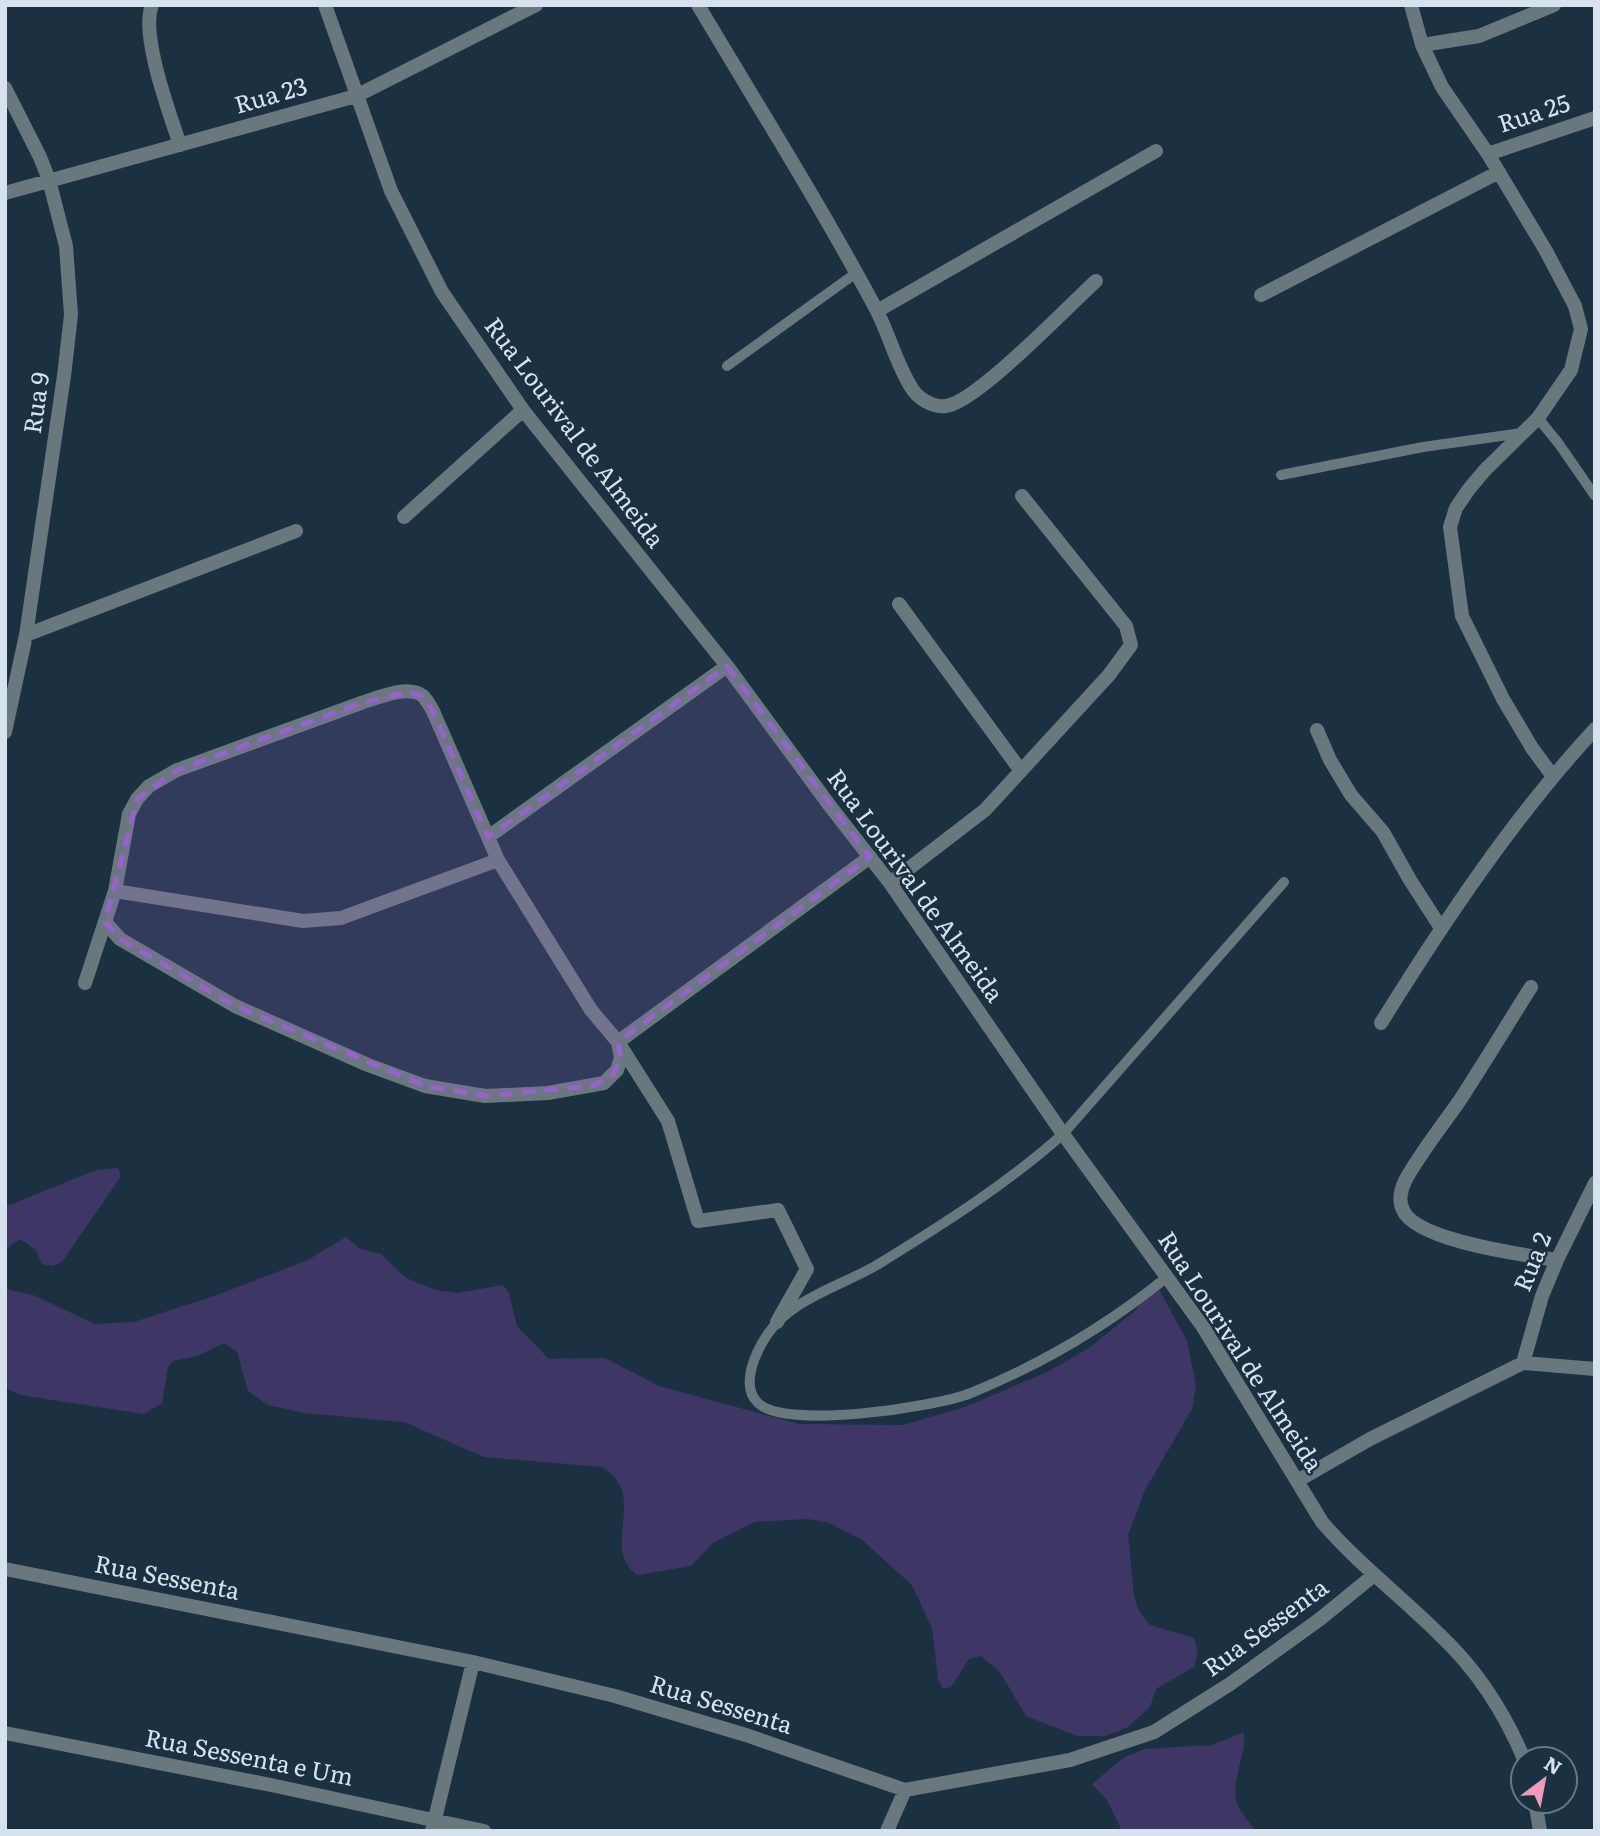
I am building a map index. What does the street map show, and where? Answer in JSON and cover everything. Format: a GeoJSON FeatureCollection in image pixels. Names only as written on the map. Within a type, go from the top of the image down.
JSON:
{"type":"FeatureCollection","features":[{"type":"Feature","properties":{"kind":"street"},"geometry":{"type":"LineString","coordinates":[[152,5],[150,21],[153,54],[180,145]]}},
{"type":"Feature","properties":{"kind":"street","name":"Rua Lourival de Almeida"},"geometry":{"type":"LineString","coordinates":[[325,5],[391,191],[442,292],[523,410],[727,666],[890,883],[1063,1134],[1203,1327],[1322,1522],[1343,1547],[1443,1637],[1502,1712],[1517,1745]]}},
{"type":"Feature","properties":{"kind":"street","name":"Rua 23"},"geometry":{"type":"LineString","coordinates":[[5,193],[356,96],[536,5]]}},
{"type":"Feature","properties":{"kind":"street"},"geometry":{"type":"LineString","coordinates":[[698,5],[877,311],[912,389],[934,406],[955,404],[981,389],[1096,281]]}},
{"type":"Feature","properties":{"kind":"street"},"geometry":{"type":"LineString","coordinates":[[1411,5],[1422,45],[1442,87],[1488,154],[1546,251],[1575,306],[1581,330],[1571,370],[1538,418],[1469,489],[1456,508],[1450,527],[1462,616],[1503,699],[1532,748],[1552,775]]}},
{"type":"Feature","properties":{"kind":"street"},"geometry":{"type":"LineString","coordinates":[[1422,45],[1479,36],[1554,5]]}},
{"type":"Feature","properties":{"kind":"street","name":"Rua 9"},"geometry":{"type":"LineString","coordinates":[[5,88],[49,180],[66,246],[71,315],[26,635],[5,732]]}},
{"type":"Feature","properties":{"kind":"street","name":"Rua 25"},"geometry":{"type":"LineString","coordinates":[[1488,154],[1595,118]]}},
{"type":"Feature","properties":{"kind":"street"},"geometry":{"type":"LineString","coordinates":[[877,311],[1156,151]]}},
{"type":"Feature","properties":{"kind":"street"},"geometry":{"type":"LineString","coordinates":[[1261,295],[1499,172]]}},
{"type":"Feature","properties":{"kind":"street"},"geometry":{"type":"LineString","coordinates":[[404,517],[523,410]]}},
{"type":"Feature","properties":{"kind":"street"},"geometry":{"type":"LineString","coordinates":[[890,883],[985,810],[1109,675],[1131,645],[1126,626],[1022,496]]}},
{"type":"Feature","properties":{"kind":"street"},"geometry":{"type":"LineString","coordinates":[[26,635],[296,531]]}},
{"type":"Feature","properties":{"kind":"street"},"geometry":{"type":"LineString","coordinates":[[899,604],[1021,771]]}},
{"type":"Feature","properties":{"kind":"street"},"geometry":{"type":"LineString","coordinates":[[488,837],[727,666]]}},
{"type":"Feature","properties":{"kind":"street"},"geometry":{"type":"LineString","coordinates":[[85,983],[115,891],[129,814],[137,799],[149,786],[177,770],[391,694],[416,694],[425,698],[498,860],[591,1010],[618,1042],[668,1121],[698,1221],[778,1210],[807,1269],[777,1322]]}},
{"type":"Feature","properties":{"kind":"street"},"geometry":{"type":"LineString","coordinates":[[1381,1023],[1441,928],[1552,775],[1595,729]]}},
{"type":"Feature","properties":{"kind":"street"},"geometry":{"type":"LineString","coordinates":[[1317,730],[1330,760],[1351,795],[1383,832],[1441,928]]}},
{"type":"Feature","properties":{"kind":"street"},"geometry":{"type":"LineString","coordinates":[[618,1042],[870,857]]}},
{"type":"Feature","properties":{"kind":"street"},"geometry":{"type":"LineString","coordinates":[[115,891],[303,921],[341,918],[498,860]]}},
{"type":"Feature","properties":{"kind":"street"},"geometry":{"type":"LineString","coordinates":[[105,922],[120,939],[235,1006],[368,1065],[425,1086],[485,1096],[548,1093],[591,1087],[604,1083],[617,1070],[621,1058],[618,1042]]}},
{"type":"Feature","properties":{"kind":"street"},"geometry":{"type":"LineString","coordinates":[[1531,987],[1460,1100],[1404,1182],[1400,1200],[1403,1212],[1412,1221],[1440,1235],[1480,1247],[1556,1260]]}},
{"type":"Feature","properties":{"kind":"street","name":"Rua 2"},"geometry":{"type":"LineString","coordinates":[[1523,1363],[1542,1296],[1556,1260],[1595,1183]]}},
{"type":"Feature","properties":{"kind":"street"},"geometry":{"type":"LineString","coordinates":[[1297,1480],[1370,1439],[1523,1363],[1595,1369]]}},
{"type":"Feature","properties":{"kind":"street","name":"Rua Sessenta"},"geometry":{"type":"LineString","coordinates":[[5,1569],[473,1662],[615,1696],[746,1735],[905,1790],[1070,1760],[1154,1732],[1241,1676],[1320,1619],[1374,1575]]}},
{"type":"Feature","properties":{"kind":"street"},"geometry":{"type":"LineString","coordinates":[[434,1825],[473,1662]]}},
{"type":"Feature","properties":{"kind":"street","name":"Rua Sessenta e Um"},"geometry":{"type":"LineString","coordinates":[[5,1733],[271,1785],[434,1825],[484,1831]]}},
{"type":"Feature","properties":{"kind":"street"},"geometry":{"type":"LineString","coordinates":[[887,1831],[905,1790]]}},
{"type":"Feature","properties":{"kind":"lane"},"geometry":{"type":"LineString","coordinates":[[727,366],[856,274]]}},
{"type":"Feature","properties":{"kind":"lane"},"geometry":{"type":"LineString","coordinates":[[1538,418],[1595,496]]}},
{"type":"Feature","properties":{"kind":"lane"},"geometry":{"type":"LineString","coordinates":[[1281,475],[1423,447],[1522,433]]}},
{"type":"Feature","properties":{"kind":"lane"},"geometry":{"type":"LineString","coordinates":[[1167,1277],[1102,1326],[970,1394],[928,1405],[870,1413],[801,1415],[769,1410],[759,1404],[751,1393],[750,1375],[755,1359],[766,1336],[777,1322],[793,1310],[876,1266],[1013,1176],[1063,1134],[1284,882]]}},
{"type":"Feature","properties":{"kind":"highlighted area"},"geometry":{"type":"Polygon","coordinates":[[[727,666],[870,857],[618,1042],[621,1058],[611,1078],[591,1086],[485,1096],[425,1086],[235,1006],[170,970],[120,939],[105,922],[137,799],[177,770],[361,703],[407,692],[422,695],[433,711],[488,837],[727,666]]]}},
{"type":"Feature","properties":{"kind":"shaded area"},"geometry":{"type":"Polygon","coordinates":[[[118,1168],[121,1176],[62,1262],[52,1266],[42,1264],[36,1250],[20,1239],[5,1252],[5,1207],[96,1170],[118,1168]]]}},
{"type":"Feature","properties":{"kind":"shaded area"},"geometry":{"type":"Polygon","coordinates":[[[346,1237],[360,1249],[381,1254],[406,1278],[436,1290],[457,1293],[503,1285],[509,1293],[517,1326],[549,1359],[605,1358],[659,1386],[799,1424],[903,1425],[965,1407],[1047,1372],[1089,1348],[1136,1310],[1155,1282],[1187,1341],[1196,1386],[1192,1409],[1145,1490],[1128,1535],[1134,1596],[1139,1611],[1150,1625],[1194,1638],[1198,1652],[1194,1667],[1156,1689],[1150,1707],[1128,1727],[1105,1736],[1077,1736],[1026,1716],[1000,1672],[981,1656],[969,1659],[951,1687],[943,1689],[938,1679],[932,1628],[912,1585],[861,1539],[827,1522],[807,1519],[755,1522],[713,1543],[691,1566],[637,1575],[627,1563],[622,1550],[622,1492],[616,1479],[602,1467],[484,1457],[404,1422],[304,1413],[268,1405],[248,1391],[237,1352],[224,1343],[197,1356],[173,1361],[168,1367],[162,1403],[144,1414],[20,1395],[5,1388],[5,1289],[33,1295],[95,1324],[134,1322],[217,1295],[308,1260],[346,1237]]]}},
{"type":"Feature","properties":{"kind":"shaded area"},"geometry":{"type":"Polygon","coordinates":[[[1244,1732],[1236,1781],[1236,1799],[1241,1811],[1256,1831],[1122,1831],[1107,1800],[1092,1784],[1123,1758],[1145,1749],[1212,1745],[1244,1732]]]}}]}
